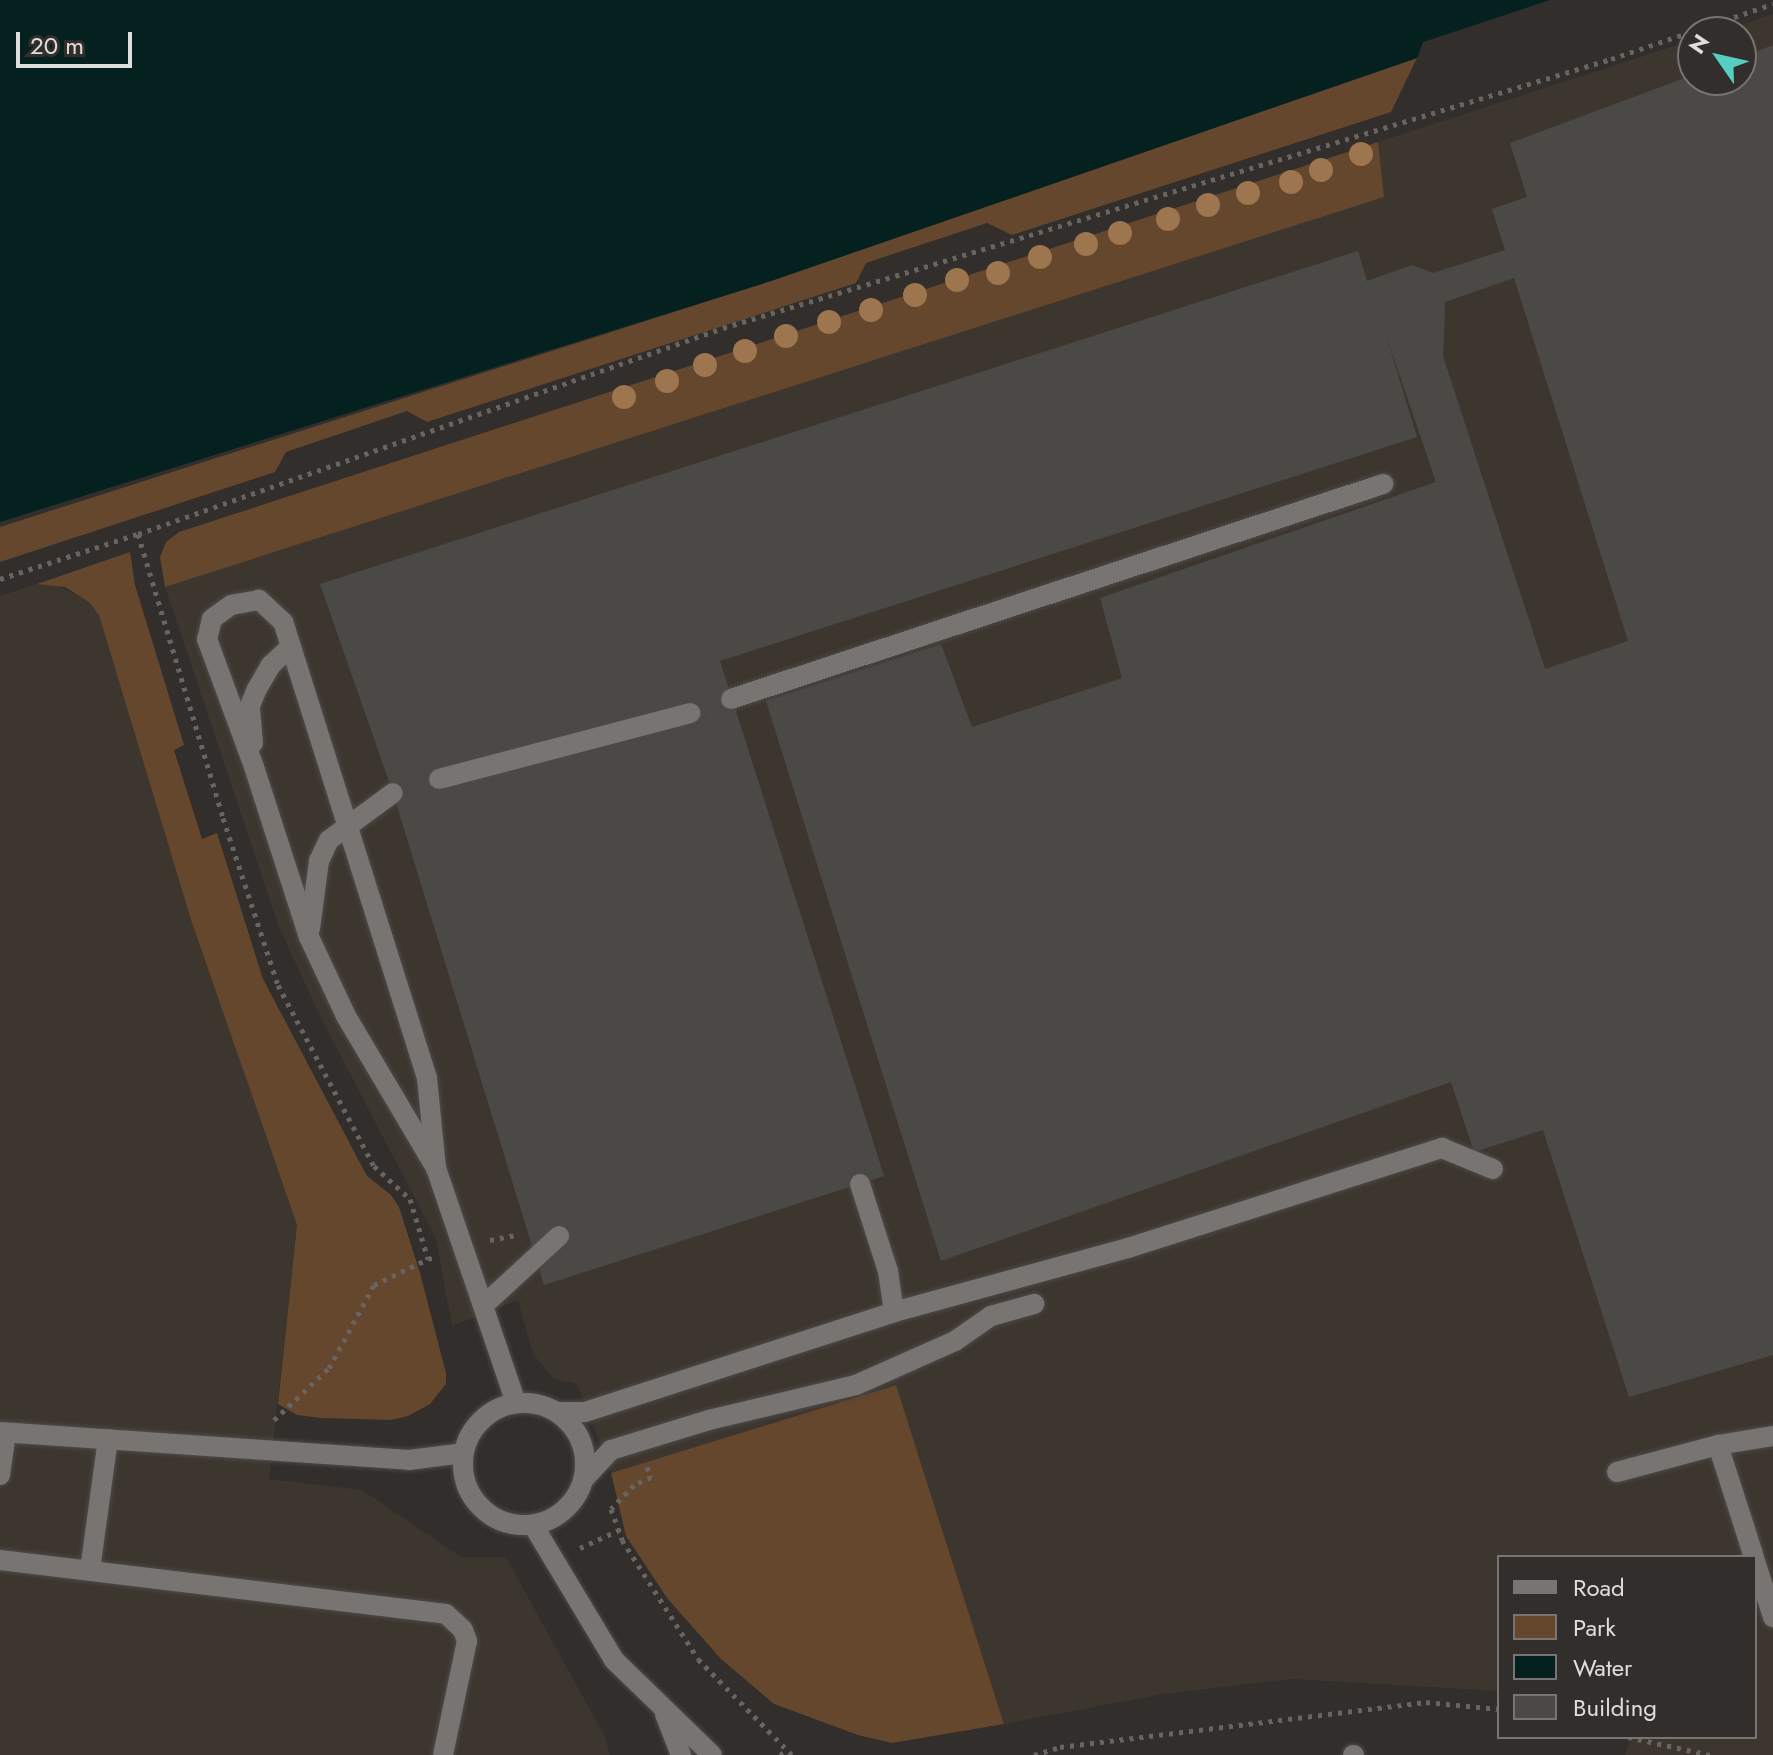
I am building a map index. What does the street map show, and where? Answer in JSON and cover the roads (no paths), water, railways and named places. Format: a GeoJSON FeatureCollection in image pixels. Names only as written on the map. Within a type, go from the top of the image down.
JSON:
{"type":"FeatureCollection","features":[{"type":"Feature","properties":{"kind":"lane"},"geometry":{"type":"LineString","coordinates":[[731,699],[1383,484]]}},
{"type":"Feature","properties":{"kind":"lane"},"geometry":{"type":"LineString","coordinates":[[436,1168],[427,1078],[283,622],[259,600],[231,605],[212,619],[207,639],[254,767],[309,937],[346,1016],[436,1168],[516,1403]]}},
{"type":"Feature","properties":{"kind":"lane"},"geometry":{"type":"LineString","coordinates":[[254,767],[250,706],[271,665],[290,647]]}},
{"type":"Feature","properties":{"kind":"lane"},"geometry":{"type":"LineString","coordinates":[[439,779],[691,713]]}},
{"type":"Feature","properties":{"kind":"lane"},"geometry":{"type":"LineString","coordinates":[[309,937],[319,861],[329,840],[393,793]]}},
{"type":"Feature","properties":{"kind":"lane"},"geometry":{"type":"LineString","coordinates":[[557,1412],[585,1412],[894,1312],[1128,1248],[1442,1148],[1493,1169]]}},
{"type":"Feature","properties":{"kind":"lane"},"geometry":{"type":"LineString","coordinates":[[860,1184],[888,1271],[894,1312]]}},
{"type":"Feature","properties":{"kind":"lane"},"geometry":{"type":"LineString","coordinates":[[484,1305],[559,1236]]}},
{"type":"Feature","properties":{"kind":"lane"},"geometry":{"type":"LineString","coordinates":[[583,1480],[611,1450],[856,1385],[955,1341],[991,1316],[1034,1304]]}},
{"type":"Feature","properties":{"kind":"lane"},"geometry":{"type":"LineString","coordinates":[[516,1403],[537,1404],[557,1412],[571,1425],[581,1442],[585,1461],[577,1496],[551,1520],[533,1525],[513,1526],[479,1508],[463,1473],[463,1453],[469,1435],[481,1420],[497,1409],[516,1403]]}},
{"type":"Feature","properties":{"kind":"lane"},"geometry":{"type":"LineString","coordinates":[[0,1475],[3,1432],[409,1460],[463,1453]]}},
{"type":"Feature","properties":{"kind":"lane"},"geometry":{"type":"LineString","coordinates":[[1617,1472],[1718,1445],[1773,1436]]}},
{"type":"Feature","properties":{"kind":"lane"},"geometry":{"type":"LineString","coordinates":[[90,1570],[108,1439]]}},
{"type":"Feature","properties":{"kind":"lane"},"geometry":{"type":"LineString","coordinates":[[1718,1445],[1753,1555]]}},
{"type":"Feature","properties":{"kind":"lane"},"geometry":{"type":"LineString","coordinates":[[533,1525],[614,1660],[712,1755]]}},
{"type":"Feature","properties":{"kind":"lane"},"geometry":{"type":"LineString","coordinates":[[0,1560],[446,1614],[463,1630],[467,1641],[443,1755]]}},
{"type":"Feature","properties":{"kind":"lane"},"geometry":{"type":"LineString","coordinates":[[1757,1568],[1773,1617]]}},
{"type":"Feature","properties":{"kind":"lane"},"geometry":{"type":"LineString","coordinates":[[663,1708],[681,1755]]}},
{"type":"Feature","properties":{"kind":"water"},"geometry":{"type":"Polygon","coordinates":[[[0,0],[1550,0],[1423,42],[1417,58],[771,281],[0,522],[0,0]]]}},
{"type":"Feature","properties":{"kind":"tunnel"},"geometry":{"type":"LineString","coordinates":[[691,713],[731,699]]}},
{"type":"Feature","properties":{"kind":"tunnel"},"geometry":{"type":"LineString","coordinates":[[393,793],[439,779]]}}]}
